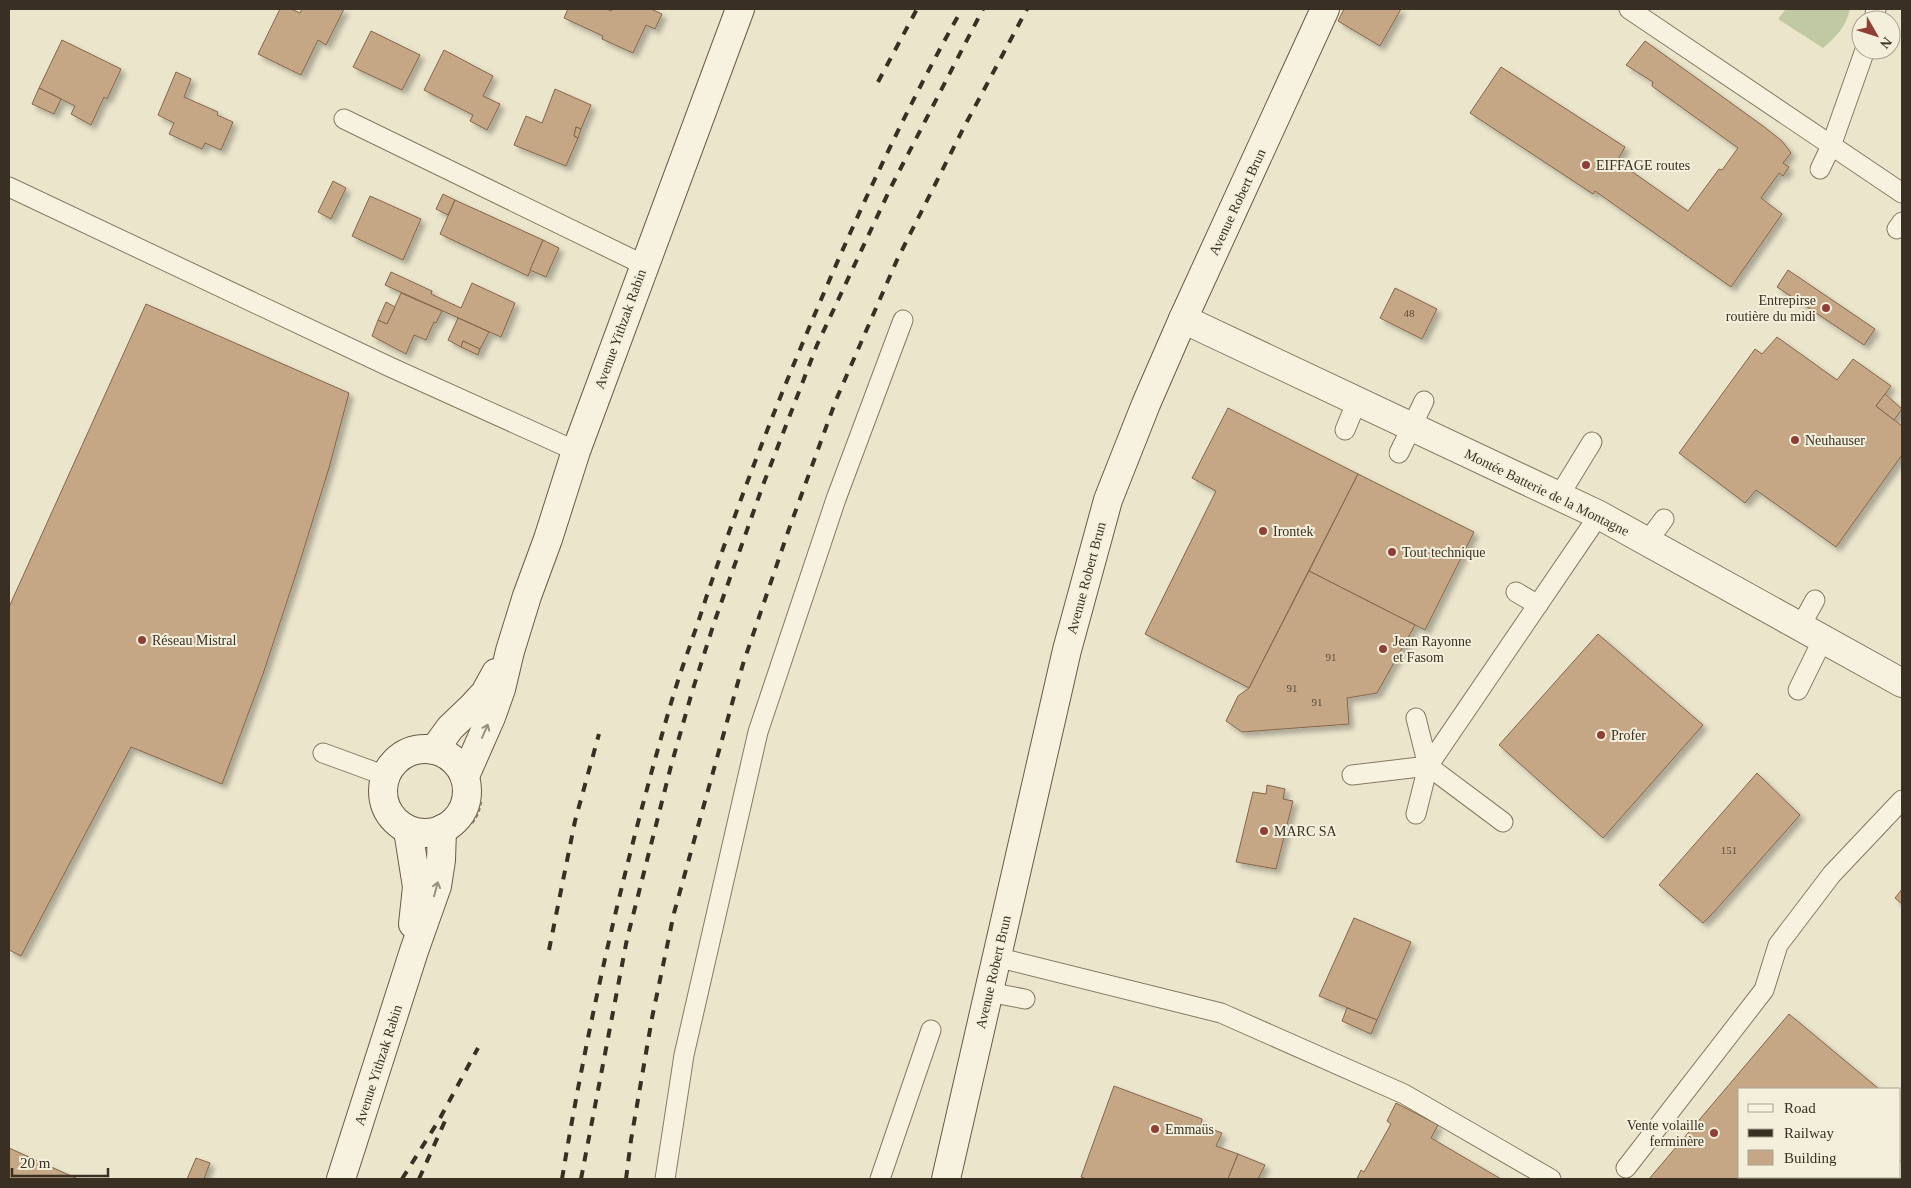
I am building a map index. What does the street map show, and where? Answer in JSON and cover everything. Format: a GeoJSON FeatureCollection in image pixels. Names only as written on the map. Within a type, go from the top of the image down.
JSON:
{"type":"FeatureCollection","features":[{"type":"Feature","properties":{"kind":"street","name":"Avenue Yithzak Rabin"},"geometry":{"type":"LineString","coordinates":[[510,651],[576,451],[740,9]]}},
{"type":"Feature","properties":{"kind":"street","name":"Avenue Robert Brun"},"geometry":{"type":"LineString","coordinates":[[946,1179],[1067,650],[1108,500],[1146,404],[1183,319],[1325,9]]}},
{"type":"Feature","properties":{"kind":"street","name":"Montée Batterie de la Montagne"},"geometry":{"type":"LineString","coordinates":[[1183,319],[1599,515],[1901,680]]}},
{"type":"Feature","properties":{"kind":"street"},"geometry":{"type":"LineString","coordinates":[[434,750],[450,728],[485,693],[510,651]]}},
{"type":"Feature","properties":{"kind":"street"},"geometry":{"type":"LineString","coordinates":[[465,776],[501,689],[510,651]]}},
{"type":"Feature","properties":{"kind":"street"},"geometry":{"type":"LineString","coordinates":[[434,750],[445,754],[456,763],[465,776],[467,795],[462,813],[448,827],[431,833],[419,833],[408,830],[398,824],[385,806],[383,795],[386,776],[393,763],[402,756],[412,751],[434,750]]}},
{"type":"Feature","properties":{"kind":"street","name":"Avenue Yithzak Rabin"},"geometry":{"type":"LineString","coordinates":[[341,1179],[414,950],[437,886],[441,860],[442,829]]}},
{"type":"Feature","properties":{"kind":"street"},"geometry":{"type":"LineString","coordinates":[[408,830],[416,887],[413,917],[414,950]]}},
{"type":"Feature","properties":{"kind":"lane"},"geometry":{"type":"LineString","coordinates":[[1642,12],[1902,194]]}},
{"type":"Feature","properties":{"kind":"lane"},"geometry":{"type":"LineString","coordinates":[[1820,169],[1831,146],[1861,60]]}},
{"type":"Feature","properties":{"kind":"lane"},"geometry":{"type":"LineString","coordinates":[[344,120],[644,265]]}},
{"type":"Feature","properties":{"kind":"lane"},"geometry":{"type":"LineString","coordinates":[[9,187],[390,367],[576,451]]}},
{"type":"Feature","properties":{"kind":"lane"},"geometry":{"type":"LineString","coordinates":[[665,1179],[684,1055],[758,732],[836,499],[903,320]]}},
{"type":"Feature","properties":{"kind":"lane"},"geometry":{"type":"LineString","coordinates":[[1345,430],[1357,401]]}},
{"type":"Feature","properties":{"kind":"lane"},"geometry":{"type":"LineString","coordinates":[[1399,454],[1424,401]]}},
{"type":"Feature","properties":{"kind":"lane"},"geometry":{"type":"LineString","coordinates":[[1559,496],[1592,442]]}},
{"type":"Feature","properties":{"kind":"lane"},"geometry":{"type":"LineString","coordinates":[[1416,814],[1428,766],[1599,515]]}},
{"type":"Feature","properties":{"kind":"lane"},"geometry":{"type":"LineString","coordinates":[[1647,542],[1664,519]]}},
{"type":"Feature","properties":{"kind":"lane"},"geometry":{"type":"LineString","coordinates":[[1516,592],[1538,605]]}},
{"type":"Feature","properties":{"kind":"lane"},"geometry":{"type":"LineString","coordinates":[[1798,690],[1812,633],[1815,600]]}},
{"type":"Feature","properties":{"kind":"lane"},"geometry":{"type":"LineString","coordinates":[[1416,718],[1428,766],[1503,822]]}},
{"type":"Feature","properties":{"kind":"lane"},"geometry":{"type":"LineString","coordinates":[[323,753],[386,776]]}},
{"type":"Feature","properties":{"kind":"lane"},"geometry":{"type":"LineString","coordinates":[[1352,775],[1428,766]]}},
{"type":"Feature","properties":{"kind":"lane"},"geometry":{"type":"LineString","coordinates":[[1626,1168],[1764,990],[1778,945],[1790,929],[1832,874],[1902,800]]}},
{"type":"Feature","properties":{"kind":"lane"},"geometry":{"type":"LineString","coordinates":[[996,957],[1221,1013],[1404,1094],[1551,1179]]}},
{"type":"Feature","properties":{"kind":"lane"},"geometry":{"type":"LineString","coordinates":[[988,992],[1025,999]]}},
{"type":"Feature","properties":{"kind":"lane"},"geometry":{"type":"LineString","coordinates":[[880,1179],[931,1030]]}},
{"type":"Feature","properties":{"kind":"green space"},"geometry":{"type":"Polygon","coordinates":[[[1786,9],[1850,9],[1840,31],[1823,48],[1778,19],[1786,9]]]}},
{"type":"Feature","properties":{"kind":"building"},"geometry":{"type":"Polygon","coordinates":[[[280,9],[291,9],[300,13],[302,9],[344,9],[326,45],[318,40],[301,75],[258,54],[280,9]]]}},
{"type":"Feature","properties":{"kind":"building"},"geometry":{"type":"Polygon","coordinates":[[[568,9],[607,9],[611,11],[612,9],[651,9],[662,14],[655,29],[646,25],[633,53],[602,39],[603,36],[564,18],[568,9]]]}},
{"type":"Feature","properties":{"kind":"building"},"geometry":{"type":"Polygon","coordinates":[[[1344,9],[1401,9],[1380,46],[1338,21],[1344,9]]]}},
{"type":"Feature","properties":{"kind":"building"},"geometry":{"type":"Polygon","coordinates":[[[371,31],[420,55],[402,90],[353,67],[371,31]]]}},
{"type":"Feature","properties":{"kind":"building"},"geometry":{"type":"Polygon","coordinates":[[[62,40],[121,69],[107,99],[104,97],[91,125],[71,114],[75,106],[39,88],[62,40]]]}},
{"type":"Feature","properties":{"kind":"building","name":"EIFFAGE routes"},"geometry":{"type":"Polygon","coordinates":[[[1645,41],[1763,126],[1782,141],[1791,153],[1783,163],[1789,167],[1783,176],[1779,173],[1761,198],[1782,214],[1731,287],[1595,191],[1593,194],[1470,113],[1501,67],[1625,147],[1617,161],[1688,211],[1719,169],[1722,170],[1738,148],[1652,86],[1653,82],[1626,65],[1645,41]]]}},
{"type":"Feature","properties":{"kind":"building"},"geometry":{"type":"Polygon","coordinates":[[[444,50],[493,76],[483,96],[500,104],[487,130],[470,121],[473,115],[424,90],[444,50]]]}},
{"type":"Feature","properties":{"kind":"building"},"geometry":{"type":"Polygon","coordinates":[[[176,72],[191,79],[184,97],[218,112],[217,115],[233,122],[221,150],[205,143],[202,149],[169,134],[174,123],[158,115],[176,72]]]}},
{"type":"Feature","properties":{"kind":"building"},"geometry":{"type":"Polygon","coordinates":[[[39,88],[61,99],[54,114],[32,104],[39,88]]]}},
{"type":"Feature","properties":{"kind":"building"},"geometry":{"type":"Polygon","coordinates":[[[555,89],[591,105],[581,129],[576,127],[574,136],[578,138],[566,166],[514,145],[526,116],[542,123],[555,89]]]}},
{"type":"Feature","properties":{"kind":"building"},"geometry":{"type":"Polygon","coordinates":[[[576,127],[581,129],[578,138],[574,136],[576,127]]]}},
{"type":"Feature","properties":{"kind":"building"},"geometry":{"type":"Polygon","coordinates":[[[333,181],[346,188],[331,219],[318,212],[333,181]]]}},
{"type":"Feature","properties":{"kind":"building"},"geometry":{"type":"Polygon","coordinates":[[[443,194],[455,200],[448,215],[436,209],[443,194]]]}},
{"type":"Feature","properties":{"kind":"building"},"geometry":{"type":"Polygon","coordinates":[[[370,196],[421,219],[403,260],[352,236],[370,196]]]}},
{"type":"Feature","properties":{"kind":"building"},"geometry":{"type":"Polygon","coordinates":[[[455,200],[543,240],[528,276],[440,234],[455,200]]]}},
{"type":"Feature","properties":{"kind":"building"},"geometry":{"type":"Polygon","coordinates":[[[543,240],[559,248],[546,277],[530,270],[543,240]]]}},
{"type":"Feature","properties":{"kind":"building","name":"Entrepirse routière du midi"},"geometry":{"type":"Polygon","coordinates":[[[1788,270],[1875,329],[1864,345],[1777,287],[1788,270]]]}},
{"type":"Feature","properties":{"kind":"building"},"geometry":{"type":"Polygon","coordinates":[[[391,272],[432,291],[431,294],[461,308],[472,283],[515,303],[501,337],[385,285],[391,272]]]}},
{"type":"Feature","properties":{"kind":"building"},"geometry":{"type":"Polygon","coordinates":[[[1395,288],[1437,309],[1422,339],[1380,318],[1395,288]]]}},
{"type":"Feature","properties":{"kind":"building"},"geometry":{"type":"Polygon","coordinates":[[[401,293],[442,311],[436,323],[434,322],[426,340],[414,335],[406,354],[372,336],[378,320],[387,324],[401,293]]]}},
{"type":"Feature","properties":{"kind":"building"},"geometry":{"type":"Polygon","coordinates":[[[386,302],[395,307],[387,324],[378,320],[386,302]]]}},
{"type":"Feature","properties":{"kind":"building","name":"Réseau Mistral"},"geometry":{"type":"Polygon","coordinates":[[[146,304],[349,393],[329,468],[297,571],[263,674],[222,784],[131,747],[21,956],[9,950],[9,607],[146,304]]]}},
{"type":"Feature","properties":{"kind":"building"},"geometry":{"type":"Polygon","coordinates":[[[458,318],[489,332],[480,349],[463,341],[461,347],[448,340],[458,318]]]}},
{"type":"Feature","properties":{"kind":"building","name":"Neuhauser"},"geometry":{"type":"Polygon","coordinates":[[[1777,337],[1837,380],[1853,359],[1891,386],[1876,406],[1902,426],[1902,455],[1836,547],[1756,490],[1745,503],[1679,453],[1755,349],[1762,354],[1777,337]]]}},
{"type":"Feature","properties":{"kind":"building"},"geometry":{"type":"Polygon","coordinates":[[[463,341],[480,349],[478,355],[461,347],[463,341]]]}},
{"type":"Feature","properties":{"kind":"building"},"geometry":{"type":"Polygon","coordinates":[[[1885,394],[1902,409],[1894,420],[1876,406],[1885,394]]]}},
{"type":"Feature","properties":{"kind":"building","name":"Irontek"},"geometry":{"type":"Polygon","coordinates":[[[1228,408],[1358,474],[1249,688],[1145,634],[1216,491],[1192,478],[1228,408]]]}},
{"type":"Feature","properties":{"kind":"building","name":"Tout technique"},"geometry":{"type":"Polygon","coordinates":[[[1358,474],[1474,532],[1425,630],[1309,571],[1358,474]]]}},
{"type":"Feature","properties":{"kind":"building"},"geometry":{"type":"Polygon","coordinates":[[[1309,571],[1415,625],[1377,693],[1347,698],[1349,724],[1242,732],[1226,721],[1238,696],[1249,688],[1309,571]]]}},
{"type":"Feature","properties":{"kind":"building","name":"Profer"},"geometry":{"type":"Polygon","coordinates":[[[1598,634],[1703,725],[1603,838],[1499,745],[1598,634]]]}},
{"type":"Feature","properties":{"kind":"building"},"geometry":{"type":"Polygon","coordinates":[[[1757,773],[1800,815],[1703,923],[1659,885],[1757,773]]]}},
{"type":"Feature","properties":{"kind":"building","name":"MARC SA"},"geometry":{"type":"Polygon","coordinates":[[[1267,785],[1285,789],[1283,799],[1293,801],[1276,869],[1236,862],[1253,792],[1266,794],[1267,785]]]}},
{"type":"Feature","properties":{"kind":"building"},"geometry":{"type":"Polygon","coordinates":[[[1902,889],[1902,904],[1895,898],[1902,889]]]}},
{"type":"Feature","properties":{"kind":"building"},"geometry":{"type":"Polygon","coordinates":[[[1354,918],[1411,942],[1377,1020],[1319,996],[1354,918]]]}},
{"type":"Feature","properties":{"kind":"building"},"geometry":{"type":"Polygon","coordinates":[[[1347,1008],[1377,1020],[1371,1034],[1342,1021],[1347,1008]]]}},
{"type":"Feature","properties":{"kind":"building","name":"Vente volaille ferminère"},"geometry":{"type":"Polygon","coordinates":[[[1789,1014],[1878,1088],[1738,1088],[1738,1178],[1838,1179],[1649,1179],[1789,1014]]]}},
{"type":"Feature","properties":{"kind":"building","name":"Emmaüs"},"geometry":{"type":"Polygon","coordinates":[[[1114,1086],[1202,1119],[1201,1125],[1222,1133],[1216,1146],[1238,1154],[1228,1179],[1087,1179],[1081,1177],[1114,1086]]]}},
{"type":"Feature","properties":{"kind":"building"},"geometry":{"type":"Polygon","coordinates":[[[1396,1103],[1438,1125],[1431,1138],[1501,1179],[1357,1179],[1361,1170],[1364,1172],[1391,1124],[1387,1121],[1396,1103]]]}},
{"type":"Feature","properties":{"kind":"building"},"geometry":{"type":"Polygon","coordinates":[[[9,1148],[78,1179],[9,1179],[9,1148]]]}},
{"type":"Feature","properties":{"kind":"building"},"geometry":{"type":"Polygon","coordinates":[[[1238,1154],[1265,1165],[1258,1179],[1228,1179],[1238,1154]]]}},
{"type":"Feature","properties":{"kind":"building"},"geometry":{"type":"Polygon","coordinates":[[[196,1158],[210,1163],[204,1179],[187,1179],[196,1158]]]}},
{"type":"Feature","properties":{"kind":"railway"},"geometry":{"type":"LineString","coordinates":[[878,82],[917,9]]}},
{"type":"Feature","properties":{"kind":"railway"},"geometry":{"type":"LineString","coordinates":[[562,1179],[584,1056],[610,934],[640,813],[674,693],[706,598],[763,440],[838,261],[897,133],[962,9]]}},
{"type":"Feature","properties":{"kind":"railway"},"geometry":{"type":"LineString","coordinates":[[581,1179],[627,939],[671,766],[714,623],[763,485],[817,345],[891,187],[983,9]]}},
{"type":"Feature","properties":{"kind":"railway"},"geometry":{"type":"LineString","coordinates":[[626,1179],[652,1018],[674,913],[743,664],[789,529],[836,400],[897,260],[963,129],[1027,9]]}},
{"type":"Feature","properties":{"kind":"railway"},"geometry":{"type":"LineString","coordinates":[[549,950],[575,821],[599,734]]}},
{"type":"Feature","properties":{"kind":"railway"},"geometry":{"type":"LineString","coordinates":[[402,1179],[439,1120],[478,1048]]}},
{"type":"Feature","properties":{"kind":"railway"},"geometry":{"type":"LineString","coordinates":[[419,1179],[445,1121]]}},
{"type":"Feature","properties":{"kind":"place","name":"EIFFAGE routes"},"geometry":{"type":"Point","coordinates":[1586,165]}},
{"type":"Feature","properties":{"kind":"place","name":"Entrepirse routière du midi"},"geometry":{"type":"Point","coordinates":[1826,308]}},
{"type":"Feature","properties":{"kind":"place","name":"Neuhauser"},"geometry":{"type":"Point","coordinates":[1795,440]}},
{"type":"Feature","properties":{"kind":"place","name":"Irontek"},"geometry":{"type":"Point","coordinates":[1263,531]}},
{"type":"Feature","properties":{"kind":"place","name":"Tout technique"},"geometry":{"type":"Point","coordinates":[1392,552]}},
{"type":"Feature","properties":{"kind":"place","name":"Réseau Mistral"},"geometry":{"type":"Point","coordinates":[142,640]}},
{"type":"Feature","properties":{"kind":"place","name":"Jean Rayonne et Fasom"},"geometry":{"type":"Point","coordinates":[1383,649]}},
{"type":"Feature","properties":{"kind":"place","name":"Profer"},"geometry":{"type":"Point","coordinates":[1601,735]}},
{"type":"Feature","properties":{"kind":"place","name":"MARC SA"},"geometry":{"type":"Point","coordinates":[1264,831]}},
{"type":"Feature","properties":{"kind":"place","name":"Emmaüs"},"geometry":{"type":"Point","coordinates":[1155,1129]}},
{"type":"Feature","properties":{"kind":"place","name":"Vente volaille ferminère"},"geometry":{"type":"Point","coordinates":[1714,1133]}}]}
